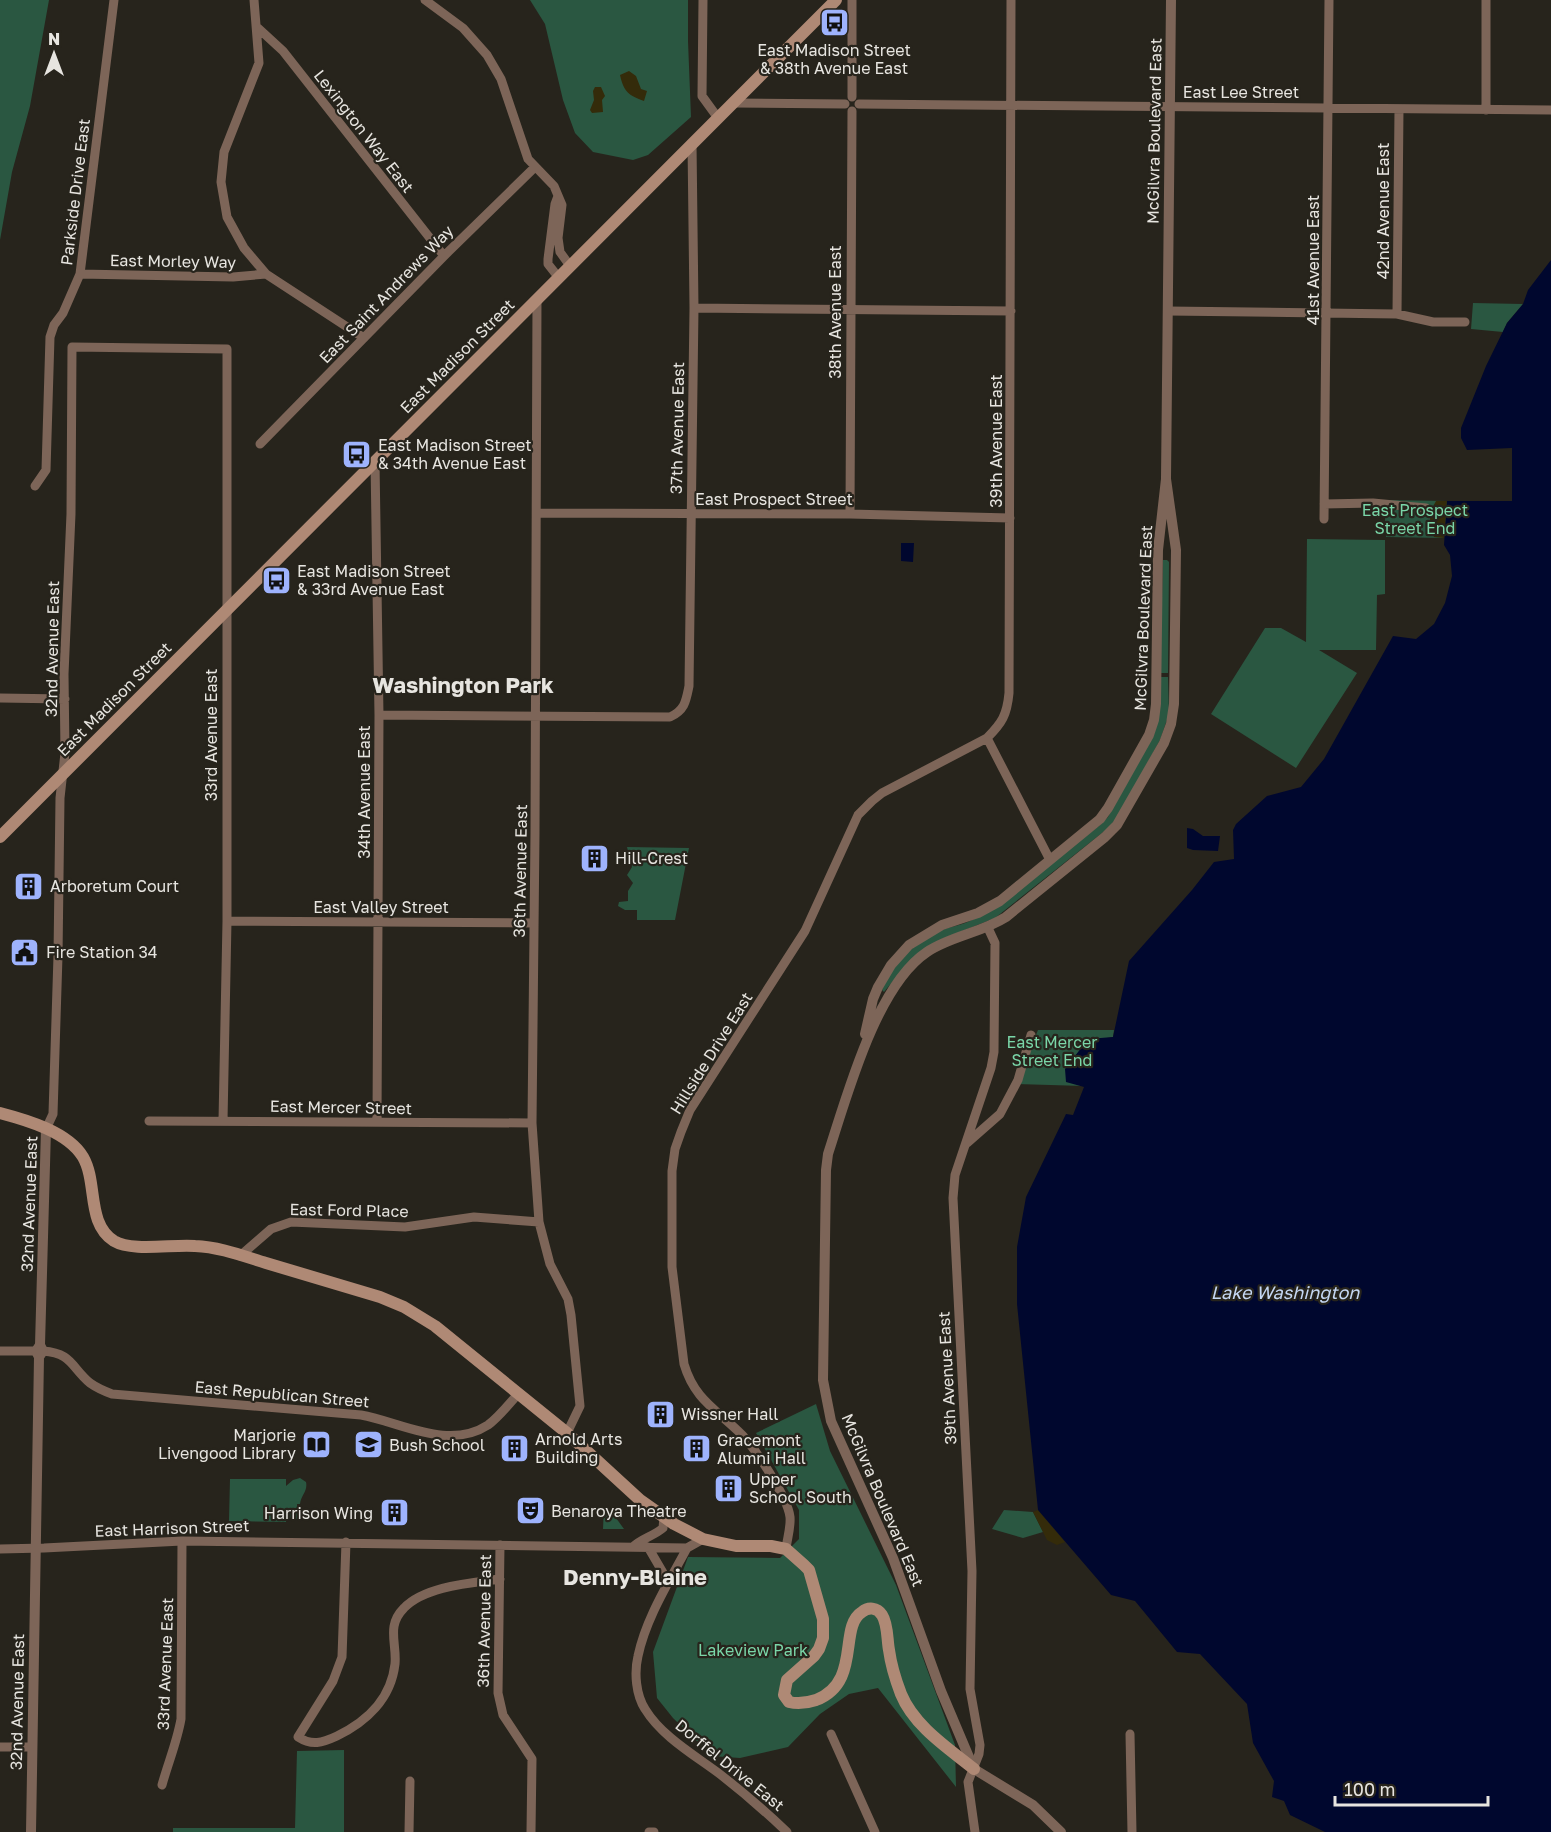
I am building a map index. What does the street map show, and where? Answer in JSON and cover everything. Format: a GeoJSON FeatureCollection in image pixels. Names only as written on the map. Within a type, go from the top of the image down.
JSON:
{"type":"FeatureCollection","features":[{"type":"Feature","properties":{"kind":"main road","name":"East Madison Street"},"geometry":{"type":"LineString","coordinates":[[0,837],[836,0]]}},
{"type":"Feature","properties":{"kind":"main road"},"geometry":{"type":"LineString","coordinates":[[0,1113],[28,1120],[46,1128],[74,1147],[83,1157],[88,1170],[97,1219],[108,1237],[116,1242],[139,1247],[204,1246],[380,1297],[404,1307],[435,1326],[567,1433],[640,1500],[664,1517],[703,1539],[736,1546],[771,1546],[786,1549],[809,1570],[824,1629],[819,1649],[787,1680],[783,1690],[786,1698],[794,1703],[810,1702],[834,1689],[847,1659],[855,1618],[864,1610],[875,1609],[880,1612],[884,1621],[893,1669],[901,1695],[909,1709],[919,1723],[974,1769]]}},
{"type":"Feature","properties":{"kind":"street","name":"Parkside Drive East"},"geometry":{"type":"LineString","coordinates":[[35,486],[46,470],[50,337],[80,274],[114,0]]}},
{"type":"Feature","properties":{"kind":"street"},"geometry":{"type":"LineString","coordinates":[[254,0],[259,63],[224,152],[221,182],[225,209],[233,231],[266,274],[364,338]]}},
{"type":"Feature","properties":{"kind":"street"},"geometry":{"type":"LineString","coordinates":[[426,0],[463,28],[487,56],[501,79],[523,148],[535,167],[554,186],[562,205],[558,238],[560,252],[570,266]]}},
{"type":"Feature","properties":{"kind":"street"},"geometry":{"type":"LineString","coordinates":[[703,0],[702,96],[718,118]]}},
{"type":"Feature","properties":{"kind":"street","name":"38th Avenue East"},"geometry":{"type":"LineString","coordinates":[[850,514],[852,0]]}},
{"type":"Feature","properties":{"kind":"street","name":"39th Avenue East"},"geometry":{"type":"LineString","coordinates":[[987,738],[1001,724],[1009,693],[1011,0]]}},
{"type":"Feature","properties":{"kind":"street","name":"McGilvra Boulevard East"},"geometry":{"type":"LineString","coordinates":[[861,1058],[873,999],[884,975],[900,955],[909,945],[930,931],[978,913],[1000,901],[1104,814],[1152,727],[1156,704],[1158,549],[1166,479],[1171,0]]}},
{"type":"Feature","properties":{"kind":"street","name":"41st Avenue East"},"geometry":{"type":"LineString","coordinates":[[1324,519],[1329,0]]}},
{"type":"Feature","properties":{"kind":"street"},"geometry":{"type":"LineString","coordinates":[[1486,0],[1486,110]]}},
{"type":"Feature","properties":{"kind":"street","name":"Lexington Way East"},"geometry":{"type":"LineString","coordinates":[[258,28],[283,51],[444,256]]}},
{"type":"Feature","properties":{"kind":"street","name":"East Lee Street"},"geometry":{"type":"LineString","coordinates":[[733,104],[1551,110]]}},
{"type":"Feature","properties":{"kind":"street","name":"42nd Avenue East"},"geometry":{"type":"LineString","coordinates":[[1397,314],[1399,109]]}},
{"type":"Feature","properties":{"kind":"street","name":"37th Avenue East"},"geometry":{"type":"LineString","coordinates":[[536,717],[670,717],[682,711],[686,703],[689,686],[694,308],[692,143]]}},
{"type":"Feature","properties":{"kind":"street","name":"East Saint Andrews Way"},"geometry":{"type":"LineString","coordinates":[[260,444],[444,256],[535,167]]}},
{"type":"Feature","properties":{"kind":"street"},"geometry":{"type":"LineString","coordinates":[[558,196],[555,204],[548,264],[559,278]]}},
{"type":"Feature","properties":{"kind":"street","name":"East Morley Way"},"geometry":{"type":"LineString","coordinates":[[80,274],[233,277],[266,274]]}},
{"type":"Feature","properties":{"kind":"street","name":"36th Avenue East"},"geometry":{"type":"LineString","coordinates":[[537,299],[532,1123],[539,1222],[550,1264],[568,1299],[571,1315],[580,1406],[567,1433]]}},
{"type":"Feature","properties":{"kind":"street"},"geometry":{"type":"LineString","coordinates":[[694,308],[1011,311]]}},
{"type":"Feature","properties":{"kind":"street"},"geometry":{"type":"LineString","coordinates":[[1168,311],[1397,314],[1433,322],[1465,322]]}},
{"type":"Feature","properties":{"kind":"street","name":"32nd Avenue East"},"geometry":{"type":"LineString","coordinates":[[31,1832],[35,1549],[46,1128],[53,1114],[60,798],[65,753],[72,347],[227,349]]}},
{"type":"Feature","properties":{"kind":"street","name":"33rd Avenue East"},"geometry":{"type":"LineString","coordinates":[[223,1121],[227,921],[225,611],[227,349]]}},
{"type":"Feature","properties":{"kind":"street","name":"34th Avenue East"},"geometry":{"type":"LineString","coordinates":[[375,462],[379,715],[377,1122]]}},
{"type":"Feature","properties":{"kind":"street","name":"McGilvra Boulevard East"},"geometry":{"type":"LineString","coordinates":[[974,1769],[941,1691],[893,1557],[831,1421],[823,1380],[825,1170],[861,1058],[893,986],[914,962],[941,944],[988,928],[1006,917],[1112,831],[1122,818],[1164,743],[1171,724],[1174,704],[1176,550],[1166,479]]}},
{"type":"Feature","properties":{"kind":"street"},"geometry":{"type":"LineString","coordinates":[[1324,504],[1373,503],[1426,508]]}},
{"type":"Feature","properties":{"kind":"street","name":"East Prospect Street"},"geometry":{"type":"LineString","coordinates":[[537,513],[850,514],[1010,518]]}},
{"type":"Feature","properties":{"kind":"street"},"geometry":{"type":"LineString","coordinates":[[1158,549],[1176,550]]}},
{"type":"Feature","properties":{"kind":"street"},"geometry":{"type":"LineString","coordinates":[[0,698],[65,699]]}},
{"type":"Feature","properties":{"kind":"street"},"geometry":{"type":"LineString","coordinates":[[379,715],[536,717]]}},
{"type":"Feature","properties":{"kind":"street"},"geometry":{"type":"LineString","coordinates":[[987,738],[1050,860]]}},
{"type":"Feature","properties":{"kind":"street","name":"Hillside Drive East"},"geometry":{"type":"LineString","coordinates":[[786,1549],[790,1514],[762,1460],[739,1432],[702,1399],[687,1375],[672,1267],[672,1171],[675,1149],[690,1110],[805,931],[858,815],[882,793],[987,738]]}},
{"type":"Feature","properties":{"kind":"street","name":"East Valley Street"},"geometry":{"type":"LineString","coordinates":[[227,921],[534,923]]}},
{"type":"Feature","properties":{"kind":"street","name":"39th Avenue East"},"geometry":{"type":"LineString","coordinates":[[975,1832],[968,1782],[980,1745],[970,1689],[972,1571],[953,1198],[955,1175],[991,1068],[994,1052],[995,943],[988,928]]}},
{"type":"Feature","properties":{"kind":"street"},"geometry":{"type":"LineString","coordinates":[[965,1145],[1000,1114],[1018,1080],[1031,1035]]}},
{"type":"Feature","properties":{"kind":"street","name":"East Mercer Street"},"geometry":{"type":"LineString","coordinates":[[149,1120],[532,1123]]}},
{"type":"Feature","properties":{"kind":"street","name":"East Ford Place"},"geometry":{"type":"LineString","coordinates":[[240,1256],[271,1229],[291,1222],[417,1226],[474,1217],[539,1222]]}},
{"type":"Feature","properties":{"kind":"street","name":"East Republican Street"},"geometry":{"type":"LineString","coordinates":[[0,1351],[54,1352],[65,1356],[88,1381],[112,1394],[361,1414],[415,1431],[440,1435],[472,1432],[488,1425],[518,1394]]}},
{"type":"Feature","properties":{"kind":"street"},"geometry":{"type":"LineString","coordinates":[[633,1547],[637,1542],[653,1536],[663,1528],[664,1517]]}},
{"type":"Feature","properties":{"kind":"street"},"geometry":{"type":"LineString","coordinates":[[669,1583],[687,1548],[703,1539]]}},
{"type":"Feature","properties":{"kind":"street","name":"33rd Avenue East"},"geometry":{"type":"LineString","coordinates":[[162,1785],[168,1760],[177,1741],[181,1719],[182,1541]]}},
{"type":"Feature","properties":{"kind":"street","name":"East Harrison Street"},"geometry":{"type":"LineString","coordinates":[[0,1549],[182,1541],[687,1548]]}},
{"type":"Feature","properties":{"kind":"street"},"geometry":{"type":"LineString","coordinates":[[346,1542],[343,1650],[333,1681],[298,1737],[305,1742],[319,1744],[351,1729],[370,1716],[390,1687],[395,1665],[393,1625],[404,1607],[431,1592],[468,1583],[500,1579]]}},
{"type":"Feature","properties":{"kind":"street","name":"36th Avenue East"},"geometry":{"type":"LineString","coordinates":[[500,1545],[498,1693],[503,1715],[532,1759],[531,1832]]}},
{"type":"Feature","properties":{"kind":"street"},"geometry":{"type":"LineString","coordinates":[[648,1547],[669,1583]]}},
{"type":"Feature","properties":{"kind":"street","name":"Dorffel Drive East"},"geometry":{"type":"LineString","coordinates":[[669,1583],[648,1625],[637,1659],[636,1675],[641,1702],[654,1721],[668,1734],[787,1832]]}},
{"type":"Feature","properties":{"kind":"street"},"geometry":{"type":"LineString","coordinates":[[831,1734],[875,1832]]}},
{"type":"Feature","properties":{"kind":"street"},"geometry":{"type":"LineString","coordinates":[[1130,1734],[1132,1832]]}},
{"type":"Feature","properties":{"kind":"street"},"geometry":{"type":"LineString","coordinates":[[0,1747],[31,1747]]}},
{"type":"Feature","properties":{"kind":"street"},"geometry":{"type":"LineString","coordinates":[[974,1769],[1033,1805],[1061,1832]]}},
{"type":"Feature","properties":{"kind":"street"},"geometry":{"type":"LineString","coordinates":[[409,1832],[410,1780]]}},
{"type":"Feature","properties":{"kind":"street"},"geometry":{"type":"LineString","coordinates":[[649,1832],[654,1832]]}},
{"type":"Feature","properties":{"kind":"green space"},"geometry":{"type":"Polygon","coordinates":[[[0,0],[49,0],[30,106],[12,172],[0,240],[0,0]]]}},
{"type":"Feature","properties":{"kind":"green space"},"geometry":{"type":"Polygon","coordinates":[[[530,0],[688,0],[691,117],[648,155],[633,160],[593,152],[575,133],[563,100],[545,24],[530,0]]]}},
{"type":"Feature","properties":{"kind":"green space"},"geometry":{"type":"Polygon","coordinates":[[[1473,303],[1523,304],[1507,323],[1503,332],[1471,329],[1473,303]]]}},
{"type":"Feature","properties":{"kind":"green space","name":"East Prospect Street End"},"geometry":{"type":"Polygon","coordinates":[[[1384,500],[1447,501],[1444,538],[1386,537],[1384,500]]]}},
{"type":"Feature","properties":{"kind":"green space"},"geometry":{"type":"Polygon","coordinates":[[[1307,539],[1385,540],[1385,594],[1377,595],[1376,650],[1319,650],[1357,673],[1296,768],[1211,714],[1265,628],[1281,628],[1306,642],[1307,539]]]}},
{"type":"Feature","properties":{"kind":"green space"},"geometry":{"type":"Polygon","coordinates":[[[1163,560],[1169,562],[1168,673],[1160,673],[1163,560]]]}},
{"type":"Feature","properties":{"kind":"green space"},"geometry":{"type":"Polygon","coordinates":[[[1160,677],[1168,677],[1169,714],[1160,740],[1117,818],[1107,829],[995,918],[942,939],[893,981],[884,992],[882,990],[892,971],[914,947],[942,930],[977,917],[1108,817],[1154,735],[1160,677]]]}},
{"type":"Feature","properties":{"kind":"green space"},"geometry":{"type":"Polygon","coordinates":[[[627,847],[689,848],[675,920],[637,920],[637,910],[625,910],[618,906],[619,902],[628,901],[628,891],[633,883],[627,875],[632,867],[627,847]]]}},
{"type":"Feature","properties":{"kind":"green space","name":"East Mercer Street End"},"geometry":{"type":"Polygon","coordinates":[[[1038,1030],[1114,1030],[1113,1037],[1101,1039],[1084,1086],[1016,1084],[1038,1030]]]}},
{"type":"Feature","properties":{"kind":"green space","name":"Lakeview Park"},"geometry":{"type":"Polygon","coordinates":[[[816,1404],[830,1451],[896,1585],[955,1745],[956,1787],[878,1688],[849,1694],[820,1714],[788,1747],[740,1758],[712,1756],[673,1718],[657,1698],[653,1652],[688,1557],[780,1558],[799,1539],[799,1510],[756,1433],[816,1404]]]}},
{"type":"Feature","properties":{"kind":"green space"},"geometry":{"type":"Polygon","coordinates":[[[300,1478],[306,1482],[306,1485],[300,1504],[297,1504],[297,1519],[286,1517],[286,1522],[229,1521],[230,1479],[286,1479],[286,1486],[300,1478]]]}},
{"type":"Feature","properties":{"kind":"green space"},"geometry":{"type":"Polygon","coordinates":[[[604,1507],[611,1511],[624,1529],[603,1529],[604,1507]]]}},
{"type":"Feature","properties":{"kind":"green space"},"geometry":{"type":"Polygon","coordinates":[[[1004,1510],[1033,1512],[1043,1532],[1023,1538],[992,1529],[1004,1510]]]}},
{"type":"Feature","properties":{"kind":"green space"},"geometry":{"type":"Polygon","coordinates":[[[344,1750],[344,1832],[173,1832],[173,1828],[295,1828],[297,1751],[344,1750]]]}},
{"type":"Feature","properties":{"kind":"sand"},"geometry":{"type":"Polygon","coordinates":[[[629,71],[636,76],[641,89],[647,91],[644,101],[631,95],[623,86],[620,75],[629,71]]]}},
{"type":"Feature","properties":{"kind":"sand"},"geometry":{"type":"Polygon","coordinates":[[[595,87],[601,87],[605,96],[602,100],[603,112],[592,113],[590,110],[595,87]]]}},
{"type":"Feature","properties":{"kind":"sand"},"geometry":{"type":"Polygon","coordinates":[[[1436,501],[1447,501],[1444,538],[1434,537],[1431,528],[1431,514],[1436,501]]]}},
{"type":"Feature","properties":{"kind":"sand"},"geometry":{"type":"Polygon","coordinates":[[[1038,1510],[1065,1542],[1057,1545],[1047,1540],[1033,1512],[1038,1510]]]}},
{"type":"Feature","properties":{"kind":"water","name":"Lake Washington"},"geometry":{"type":"Polygon","coordinates":[[[1551,260],[1551,1832],[1325,1832],[1290,1815],[1284,1801],[1272,1797],[1274,1781],[1253,1743],[1247,1704],[1200,1654],[1177,1652],[1135,1601],[1111,1595],[1038,1510],[1017,1304],[1017,1247],[1026,1197],[1066,1114],[1073,1115],[1084,1087],[1066,1082],[1065,1069],[1088,1039],[1113,1037],[1129,961],[1214,862],[1234,859],[1233,830],[1236,824],[1267,796],[1301,787],[1324,759],[1393,636],[1416,639],[1434,624],[1445,603],[1452,576],[1450,555],[1444,545],[1447,501],[1512,501],[1512,448],[1467,450],[1461,438],[1461,428],[1486,366],[1507,323],[1523,304],[1528,290],[1551,260]]]}},
{"type":"Feature","properties":{"kind":"water"},"geometry":{"type":"Polygon","coordinates":[[[901,543],[914,543],[913,562],[901,561],[901,543]]]}},
{"type":"Feature","properties":{"kind":"water"},"geometry":{"type":"Polygon","coordinates":[[[1187,828],[1203,836],[1220,836],[1218,851],[1187,848],[1187,828]]]}},
{"type":"Feature","properties":{"kind":"place","name":"East Madison Street & 38th Avenue East"},"geometry":{"type":"Point","coordinates":[834,22]}},
{"type":"Feature","properties":{"kind":"place","name":"East Madison Street & 34th Avenue East"},"geometry":{"type":"Point","coordinates":[357,454]}},
{"type":"Feature","properties":{"kind":"place","name":"East Madison Street & 33rd Avenue East"},"geometry":{"type":"Point","coordinates":[276,580]}},
{"type":"Feature","properties":{"kind":"place","name":"Hill-Crest"},"geometry":{"type":"Point","coordinates":[594,858]}},
{"type":"Feature","properties":{"kind":"place","name":"Arboretum Court"},"geometry":{"type":"Point","coordinates":[29,886]}},
{"type":"Feature","properties":{"kind":"place","name":"Fire Station 34"},"geometry":{"type":"Point","coordinates":[25,952]}},
{"type":"Feature","properties":{"kind":"place","name":"Wissner Hall"},"geometry":{"type":"Point","coordinates":[660,1414]}},
{"type":"Feature","properties":{"kind":"place","name":"Marjorie Livengood Library"},"geometry":{"type":"Point","coordinates":[317,1444]}},
{"type":"Feature","properties":{"kind":"place","name":"Bush School"},"geometry":{"type":"Point","coordinates":[368,1445]}},
{"type":"Feature","properties":{"kind":"place","name":"Arnold Arts Building"},"geometry":{"type":"Point","coordinates":[514,1448]}},
{"type":"Feature","properties":{"kind":"place","name":"Gracemont Alumni Hall"},"geometry":{"type":"Point","coordinates":[696,1449]}},
{"type":"Feature","properties":{"kind":"place","name":"Upper School South"},"geometry":{"type":"Point","coordinates":[728,1488]}},
{"type":"Feature","properties":{"kind":"place","name":"Benaroya Theatre"},"geometry":{"type":"Point","coordinates":[530,1511]}},
{"type":"Feature","properties":{"kind":"place","name":"Harrison Wing"},"geometry":{"type":"Point","coordinates":[394,1513]}},
{"type":"Feature","properties":{"kind":"district","name":"Washington Park"},"geometry":{"type":"Point","coordinates":[463,684]}},
{"type":"Feature","properties":{"kind":"district","name":"Denny-Blaine"},"geometry":{"type":"Point","coordinates":[635,1576]}}]}
